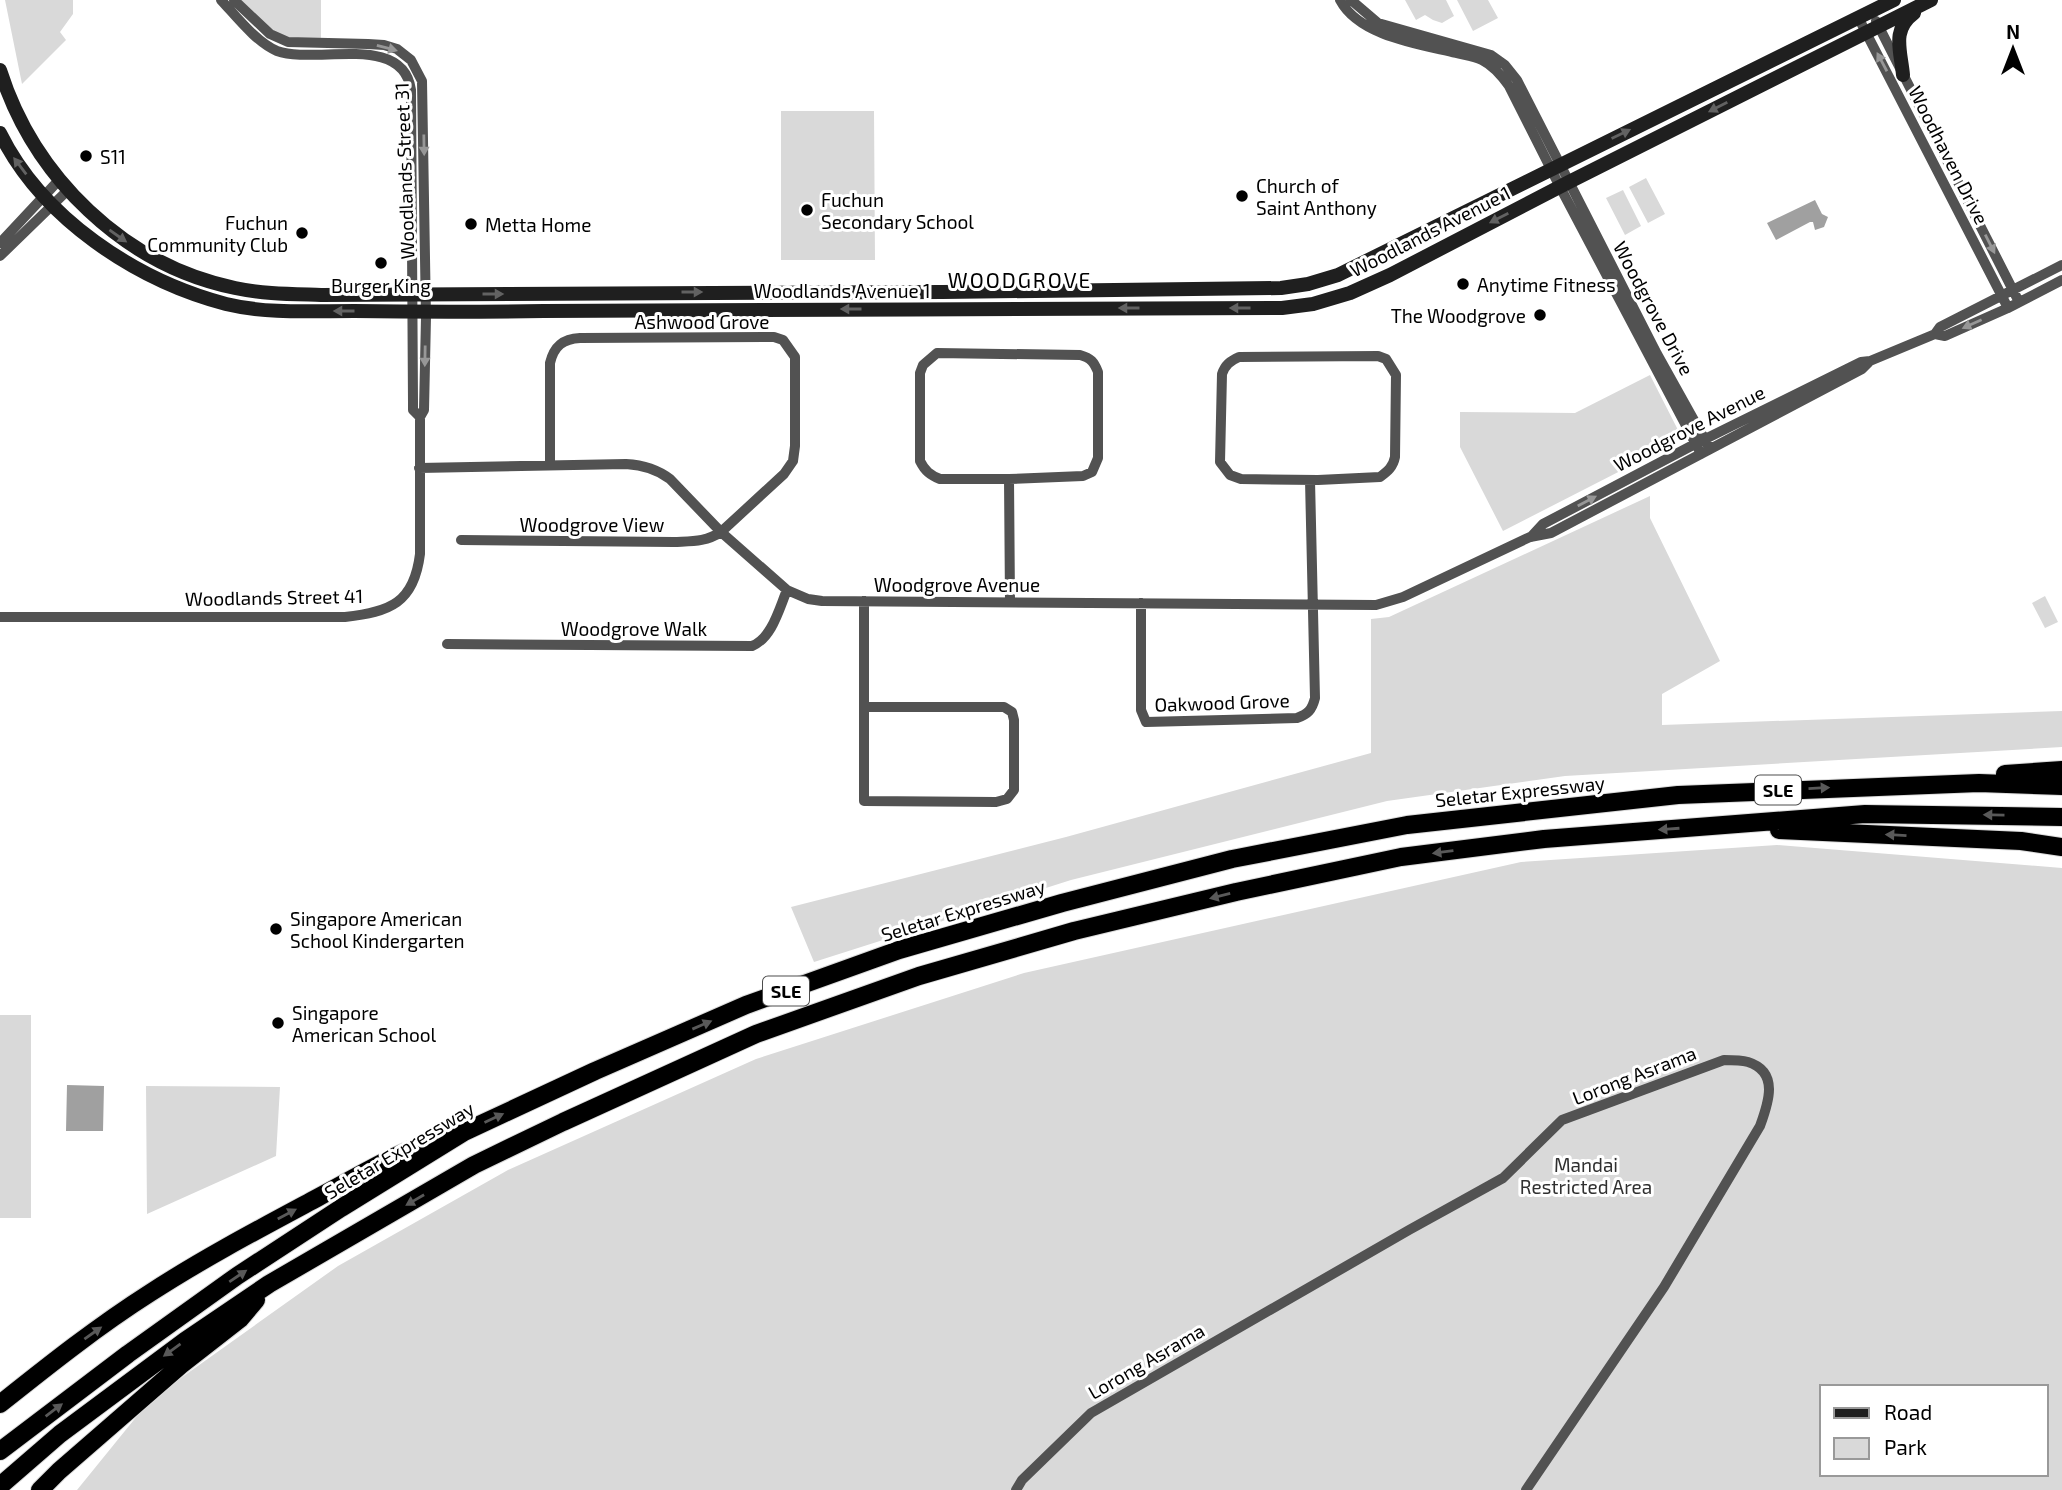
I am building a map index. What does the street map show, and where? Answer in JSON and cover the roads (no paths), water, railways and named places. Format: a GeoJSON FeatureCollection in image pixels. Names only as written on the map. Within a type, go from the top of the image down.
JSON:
{"type":"FeatureCollection","features":[{"type":"Feature","properties":{"kind":"highway"},"geometry":{"type":"LineString","coordinates":[[1979,783],[1998,774],[2062,770]]}},
{"type":"Feature","properties":{"kind":"highway","name":"Seletar Expressway"},"geometry":{"type":"LineString","coordinates":[[0,1451],[237,1276],[464,1132],[746,1005],[899,950],[1062,902],[1232,859],[1407,825],[1664,796],[1979,783],[2062,786]]}},
{"type":"Feature","properties":{"kind":"highway","name":"SLE"},"geometry":{"type":"LineString","coordinates":[[269,1284],[474,1166],[563,1122],[756,1034],[919,976],[1074,931],[1236,892],[1401,857],[1544,839],[1865,814],[2062,817]]}},
{"type":"Feature","properties":{"kind":"highway"},"geometry":{"type":"LineString","coordinates":[[1706,826],[2021,841],[2062,848]]}},
{"type":"Feature","properties":{"kind":"highway"},"geometry":{"type":"LineString","coordinates":[[0,1404],[64,1353],[149,1293],[237,1241],[421,1144],[464,1132]]}},
{"type":"Feature","properties":{"kind":"highway"},"geometry":{"type":"LineString","coordinates":[[0,1486],[60,1434],[115,1392],[269,1284]]}},
{"type":"Feature","properties":{"kind":"highway"},"geometry":{"type":"LineString","coordinates":[[40,1490],[160,1383],[240,1319],[269,1284]]}},
{"type":"Feature","properties":{"kind":"main road","name":"Woodlands Avenue 1"},"geometry":{"type":"LineString","coordinates":[[0,70],[12,104],[33,144],[63,185],[108,229],[164,264],[201,279],[261,293],[943,292],[1280,288],[1338,275],[1894,0]]}},
{"type":"Feature","properties":{"kind":"main road","name":"Woodlands Avenue 1"},"geometry":{"type":"LineString","coordinates":[[0,133],[11,154],[49,200],[83,234],[104,249],[163,281],[207,298],[261,310],[419,312],[1282,308],[1312,304],[1350,293],[1390,275],[1564,184],[1925,3]]}},
{"type":"Feature","properties":{"kind":"main road"},"geometry":{"type":"LineString","coordinates":[[1903,75],[1898,40],[1903,24],[1925,3]]}},
{"type":"Feature","properties":{"kind":"street","name":"Woodlands Street 31"},"geometry":{"type":"LineString","coordinates":[[221,0],[263,43],[274,50],[291,54],[379,57],[389,59],[403,68],[411,90],[419,294]]}},
{"type":"Feature","properties":{"kind":"street","name":"Woodlands Street 31"},"geometry":{"type":"LineString","coordinates":[[234,0],[270,34],[280,39],[297,44],[384,45],[397,49],[411,60],[422,81],[423,90],[419,294]]}},
{"type":"Feature","properties":{"kind":"street"},"geometry":{"type":"LineString","coordinates":[[1340,0],[1346,12],[1362,24],[1394,37],[1482,60],[1499,72],[1555,166]]}},
{"type":"Feature","properties":{"kind":"street"},"geometry":{"type":"LineString","coordinates":[[1351,0],[1378,23],[1491,55],[1505,65],[1517,80],[1555,166]]}},
{"type":"Feature","properties":{"kind":"street","name":"Woodhaven Drive"},"geometry":{"type":"LineString","coordinates":[[1864,14],[2008,308]]}},
{"type":"Feature","properties":{"kind":"street","name":"Woodhaven Drive"},"geometry":{"type":"LineString","coordinates":[[1872,29],[1903,75],[2019,302]]}},
{"type":"Feature","properties":{"kind":"street","name":"Woodgrove Drive"},"geometry":{"type":"LineString","coordinates":[[1555,166],[1706,452]]}},
{"type":"Feature","properties":{"kind":"street"},"geometry":{"type":"LineString","coordinates":[[0,257],[63,185]]}},
{"type":"Feature","properties":{"kind":"street"},"geometry":{"type":"LineString","coordinates":[[0,243],[49,200]]}},
{"type":"Feature","properties":{"kind":"street","name":"Woodgrove Avenue"},"geometry":{"type":"LineString","coordinates":[[1936,334],[1940,327],[2062,265]]}},
{"type":"Feature","properties":{"kind":"street","name":"Woodgrove Avenue"},"geometry":{"type":"LineString","coordinates":[[1530,537],[1543,524],[1700,441],[1861,362],[1870,361],[1936,334],[1944,336],[2008,308],[2062,280]]}},
{"type":"Feature","properties":{"kind":"street","name":"Woodlands Street 41"},"geometry":{"type":"LineString","coordinates":[[0,617],[336,617],[377,612],[396,603],[407,594],[416,576],[420,554],[420,417],[414,410],[419,294]]}},
{"type":"Feature","properties":{"kind":"street","name":"Ashwood Grove"},"geometry":{"type":"LineString","coordinates":[[550,465],[550,363],[555,349],[563,342],[580,338],[774,337],[783,340],[795,356],[793,461],[784,474],[721,532]]}},
{"type":"Feature","properties":{"kind":"street"},"geometry":{"type":"LineString","coordinates":[[937,353],[1088,357],[1095,363],[1098,372],[1098,458],[1093,472],[1083,476],[1009,479],[940,479],[924,470],[920,461],[920,373],[923,365],[937,353]]}},
{"type":"Feature","properties":{"kind":"street"},"geometry":{"type":"LineString","coordinates":[[1378,356],[1386,359],[1392,367],[1396,375],[1394,464],[1380,477],[1310,480],[1241,479],[1225,471],[1220,462],[1222,374],[1231,360],[1240,357],[1378,356]]}},
{"type":"Feature","properties":{"kind":"street","name":"Woodgrove Avenue"},"geometry":{"type":"LineString","coordinates":[[419,468],[637,465],[661,472],[721,532],[787,590],[808,599],[1376,605],[1403,597],[1530,537],[1551,533],[1862,369],[1870,361]]}},
{"type":"Feature","properties":{"kind":"street"},"geometry":{"type":"LineString","coordinates":[[1009,479],[1010,602]]}},
{"type":"Feature","properties":{"kind":"street"},"geometry":{"type":"LineString","coordinates":[[1310,480],[1314,604]]}},
{"type":"Feature","properties":{"kind":"street","name":"Woodgrove View"},"geometry":{"type":"LineString","coordinates":[[461,540],[700,541],[721,532]]}},
{"type":"Feature","properties":{"kind":"street","name":"Woodgrove Walk"},"geometry":{"type":"LineString","coordinates":[[447,645],[752,646],[760,643],[766,636],[787,590]]}},
{"type":"Feature","properties":{"kind":"street"},"geometry":{"type":"LineString","coordinates":[[864,601],[864,708],[864,801],[996,802],[1007,799],[1014,790],[1012,712],[1004,708],[864,708]]}},
{"type":"Feature","properties":{"kind":"street","name":"Oakwood Grove"},"geometry":{"type":"LineString","coordinates":[[1141,603],[1141,710],[1146,722],[1297,718],[1307,714],[1315,698],[1314,604]]}},
{"type":"Feature","properties":{"kind":"street","name":"Lorong Asrama"},"geometry":{"type":"LineString","coordinates":[[1016,1490],[1022,1480],[1091,1413],[1503,1178],[1562,1120],[1724,1060],[1747,1061],[1760,1068],[1769,1083],[1770,1099],[1760,1126],[1664,1287],[1526,1490]]}},
{"type":"Feature","properties":{"kind":"place","name":"S11"},"geometry":{"type":"Point","coordinates":[86,156]}},
{"type":"Feature","properties":{"kind":"place","name":"Church of Saint Anthony"},"geometry":{"type":"Point","coordinates":[1242,196]}},
{"type":"Feature","properties":{"kind":"place","name":"Fuchun Secondary School"},"geometry":{"type":"Point","coordinates":[807,210]}},
{"type":"Feature","properties":{"kind":"place","name":"Metta Home"},"geometry":{"type":"Point","coordinates":[471,224]}},
{"type":"Feature","properties":{"kind":"place","name":"Fuchun Community Club"},"geometry":{"type":"Point","coordinates":[302,233]}},
{"type":"Feature","properties":{"kind":"place","name":"Burger King"},"geometry":{"type":"Point","coordinates":[381,263]}},
{"type":"Feature","properties":{"kind":"place","name":"Anytime Fitness"},"geometry":{"type":"Point","coordinates":[1463,284]}},
{"type":"Feature","properties":{"kind":"place","name":"The Woodgrove"},"geometry":{"type":"Point","coordinates":[1540,315]}},
{"type":"Feature","properties":{"kind":"place","name":"Singapore American School Kindergarten"},"geometry":{"type":"Point","coordinates":[276,929]}},
{"type":"Feature","properties":{"kind":"place","name":"Singapore American School"},"geometry":{"type":"Point","coordinates":[278,1023]}},
{"type":"Feature","properties":{"kind":"district","name":"WOODGROVE"},"geometry":{"type":"Point","coordinates":[1020,279]}},
{"type":"Feature","properties":{"kind":"park label","name":"Mandai Restricted Area"},"geometry":{"type":"Point","coordinates":[1586,1175]}}]}
